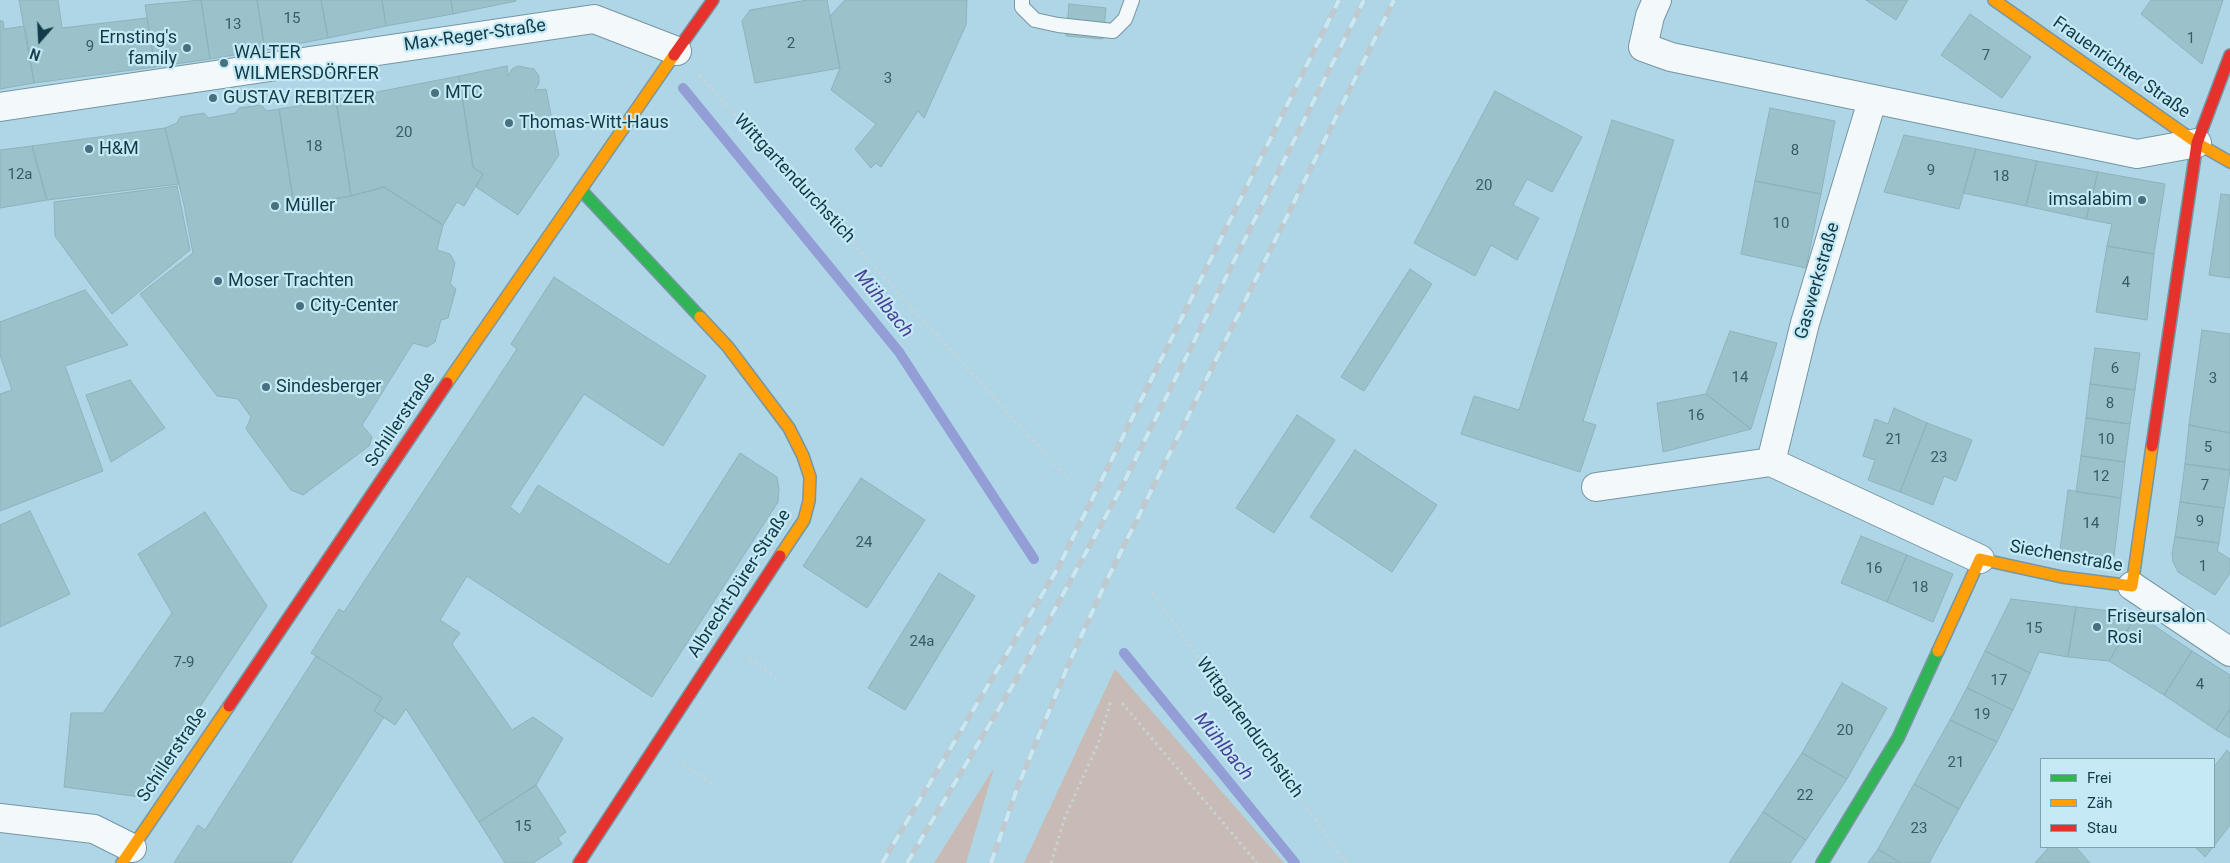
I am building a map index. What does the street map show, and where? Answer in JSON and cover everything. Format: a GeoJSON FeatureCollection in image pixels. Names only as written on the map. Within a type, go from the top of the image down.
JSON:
{"type":"FeatureCollection","features":[{"type":"Feature","properties":{"kind":"street","name":"Schillerstraße"},"geometry":{"type":"LineString","coordinates":[[127,855],[528,264],[713,0]]}},
{"type":"Feature","properties":{"kind":"street"},"geometry":{"type":"LineString","coordinates":[[1658,0],[1650,16],[1643,47],[1671,57],[1872,101],[2137,154],[2197,142]]}},
{"type":"Feature","properties":{"kind":"street","name":"Frauenrichter Straße"},"geometry":{"type":"LineString","coordinates":[[1994,0],[2197,142],[2230,162]]}},
{"type":"Feature","properties":{"kind":"street","name":"Max-Reger-Straße"},"geometry":{"type":"LineString","coordinates":[[0,106],[594,19],[677,51]]}},
{"type":"Feature","properties":{"kind":"street","name":"Siechenstraße"},"geometry":{"type":"LineString","coordinates":[[1980,559],[2062,577],[2132,586],[2197,142],[2230,55]]}},
{"type":"Feature","properties":{"kind":"street","name":"Gaswerkstraße"},"geometry":{"type":"LineString","coordinates":[[1771,462],[1804,323],[1872,101]]}},
{"type":"Feature","properties":{"kind":"street","name":"Albrecht-Dürer-Straße"},"geometry":{"type":"LineString","coordinates":[[579,863],[804,520],[809,501],[810,477],[804,456],[789,428],[728,347],[581,190]]}},
{"type":"Feature","properties":{"kind":"street"},"geometry":{"type":"LineString","coordinates":[[1596,488],[1771,462],[1980,559],[1898,738],[1822,863]]}},
{"type":"Feature","properties":{"kind":"street"},"geometry":{"type":"LineString","coordinates":[[2132,586],[2230,652]]}},
{"type":"Feature","properties":{"kind":"street"},"geometry":{"type":"LineString","coordinates":[[0,818],[94,829],[127,855]]}},
{"type":"Feature","properties":{"kind":"lane"},"geometry":{"type":"LineString","coordinates":[[1022,0],[1022,7],[1035,20],[1058,25],[1113,31],[1126,19],[1132,0]]}},
{"type":"Feature","properties":{"kind":"path","name":"Wittgartendurchstich"},"geometry":{"type":"LineString","coordinates":[[677,51],[1073,484]]}},
{"type":"Feature","properties":{"kind":"path","name":"Wittgartendurchstich"},"geometry":{"type":"LineString","coordinates":[[1152,592],[1346,863]]}},
{"type":"Feature","properties":{"kind":"path"},"geometry":{"type":"LineString","coordinates":[[725,640],[780,681]]}},
{"type":"Feature","properties":{"kind":"path"},"geometry":{"type":"LineString","coordinates":[[1052,863],[1065,816],[1098,744],[1112,700]]}},
{"type":"Feature","properties":{"kind":"path"},"geometry":{"type":"LineString","coordinates":[[1122,703],[1257,863]]}},
{"type":"Feature","properties":{"kind":"path"},"geometry":{"type":"LineString","coordinates":[[655,747],[715,786]]}},
{"type":"Feature","properties":{"kind":"shaded area"},"geometry":{"type":"Polygon","coordinates":[[[1115,669],[1284,863],[1024,863],[1115,669]]]}},
{"type":"Feature","properties":{"kind":"shaded area"},"geometry":{"type":"Polygon","coordinates":[[[994,768],[966,863],[934,863],[994,768]]]}},
{"type":"Feature","properties":{"kind":"building"},"geometry":{"type":"Polygon","coordinates":[[[19,0],[58,0],[62,28],[147,18],[155,67],[34,83],[19,0]]]}},
{"type":"Feature","properties":{"kind":"building"},"geometry":{"type":"Polygon","coordinates":[[[201,0],[257,0],[265,50],[210,59],[201,0]]]}},
{"type":"Feature","properties":{"kind":"building"},"geometry":{"type":"Polygon","coordinates":[[[201,0],[210,59],[155,67],[145,5],[201,0]]]}},
{"type":"Feature","properties":{"kind":"building"},"geometry":{"type":"Polygon","coordinates":[[[257,0],[321,0],[328,38],[265,50],[257,0]]]}},
{"type":"Feature","properties":{"kind":"building"},"geometry":{"type":"Polygon","coordinates":[[[321,0],[382,0],[386,26],[328,38],[321,0]]]}},
{"type":"Feature","properties":{"kind":"building"},"geometry":{"type":"Polygon","coordinates":[[[382,0],[451,0],[453,14],[386,26],[382,0]]]}},
{"type":"Feature","properties":{"kind":"building"},"geometry":{"type":"Polygon","coordinates":[[[451,0],[516,0],[516,1],[453,14],[451,0]]]}},
{"type":"Feature","properties":{"kind":"building"},"geometry":{"type":"Polygon","coordinates":[[[807,0],[827,0],[840,68],[755,83],[742,21],[750,10],[807,0]]]}},
{"type":"Feature","properties":{"kind":"building"},"geometry":{"type":"Polygon","coordinates":[[[845,0],[967,0],[966,25],[924,118],[918,111],[881,167],[876,163],[871,168],[855,149],[876,124],[831,90],[840,68],[830,16],[845,0]]]}},
{"type":"Feature","properties":{"kind":"building"},"geometry":{"type":"Polygon","coordinates":[[[1866,0],[1908,0],[1896,20],[1866,0]]]}},
{"type":"Feature","properties":{"kind":"building"},"geometry":{"type":"Polygon","coordinates":[[[2151,0],[2223,0],[2202,64],[2141,14],[2151,0]]]}},
{"type":"Feature","properties":{"kind":"building"},"geometry":{"type":"Polygon","coordinates":[[[1069,4],[1106,8],[1103,39],[1066,36],[1069,4]]]}},
{"type":"Feature","properties":{"kind":"building"},"geometry":{"type":"Polygon","coordinates":[[[1970,14],[2031,57],[2002,98],[1941,55],[1970,14]]]}},
{"type":"Feature","properties":{"kind":"building"},"geometry":{"type":"Polygon","coordinates":[[[0,21],[3,21],[4,29],[25,26],[34,83],[0,89],[0,21]]]}},
{"type":"Feature","properties":{"kind":"building","name":"Thomas-Witt-Haus"},"geometry":{"type":"Polygon","coordinates":[[[507,66],[508,76],[512,69],[518,66],[534,69],[539,76],[539,83],[535,90],[546,89],[559,155],[518,215],[476,187],[483,174],[473,167],[459,76],[507,66]]]}},
{"type":"Feature","properties":{"kind":"building"},"geometry":{"type":"Polygon","coordinates":[[[459,76],[473,167],[483,174],[464,206],[457,202],[443,225],[384,187],[351,196],[336,100],[459,76]]]}},
{"type":"Feature","properties":{"kind":"building"},"geometry":{"type":"Polygon","coordinates":[[[1495,91],[1582,137],[1552,192],[1527,179],[1513,205],[1539,218],[1517,260],[1491,245],[1475,276],[1414,243],[1495,91]]]}},
{"type":"Feature","properties":{"kind":"building"},"geometry":{"type":"Polygon","coordinates":[[[336,100],[351,196],[294,206],[279,109],[336,100]]]}},
{"type":"Feature","properties":{"kind":"building","name":"City-Center"},"geometry":{"type":"Polygon","coordinates":[[[262,105],[266,111],[279,109],[294,206],[351,196],[384,187],[443,225],[437,250],[450,254],[455,263],[450,284],[456,289],[448,318],[441,320],[435,342],[427,347],[413,343],[362,425],[372,437],[369,446],[303,495],[291,490],[246,429],[251,417],[238,399],[217,396],[140,294],[193,253],[184,205],[165,128],[177,123],[180,117],[204,113],[208,118],[235,113],[239,108],[262,105]]]}},
{"type":"Feature","properties":{"kind":"building"},"geometry":{"type":"Polygon","coordinates":[[[1770,108],[1835,121],[1821,194],[1755,181],[1770,108]]]}},
{"type":"Feature","properties":{"kind":"building"},"geometry":{"type":"Polygon","coordinates":[[[1612,120],[1674,140],[1583,421],[1596,425],[1580,472],[1461,434],[1474,396],[1519,410],[1612,120]]]}},
{"type":"Feature","properties":{"kind":"building"},"geometry":{"type":"Polygon","coordinates":[[[165,128],[179,184],[47,200],[32,146],[165,128]]]}},
{"type":"Feature","properties":{"kind":"building"},"geometry":{"type":"Polygon","coordinates":[[[1904,135],[1976,149],[1959,209],[1884,192],[1904,135]]]}},
{"type":"Feature","properties":{"kind":"building"},"geometry":{"type":"Polygon","coordinates":[[[32,146],[47,200],[0,208],[0,150],[32,146]]]}},
{"type":"Feature","properties":{"kind":"building"},"geometry":{"type":"Polygon","coordinates":[[[1976,149],[2037,161],[2026,206],[1963,193],[1976,149]]]}},
{"type":"Feature","properties":{"kind":"building"},"geometry":{"type":"Polygon","coordinates":[[[2037,161],[2098,172],[2086,219],[2026,206],[2037,161]]]}},
{"type":"Feature","properties":{"kind":"building"},"geometry":{"type":"Polygon","coordinates":[[[2098,172],[2165,184],[2154,254],[2107,246],[2112,224],[2086,219],[2098,172]]]}},
{"type":"Feature","properties":{"kind":"building"},"geometry":{"type":"Polygon","coordinates":[[[1755,181],[1821,194],[1806,268],[1741,254],[1755,181]]]}},
{"type":"Feature","properties":{"kind":"building"},"geometry":{"type":"Polygon","coordinates":[[[177,186],[190,250],[112,314],[55,236],[54,202],[177,186]]]}},
{"type":"Feature","properties":{"kind":"building"},"geometry":{"type":"Polygon","coordinates":[[[2221,194],[2230,195],[2230,278],[2209,275],[2221,194]]]}},
{"type":"Feature","properties":{"kind":"building"},"geometry":{"type":"Polygon","coordinates":[[[2107,246],[2154,254],[2147,320],[2096,312],[2107,246]]]}},
{"type":"Feature","properties":{"kind":"building"},"geometry":{"type":"Polygon","coordinates":[[[1410,269],[1432,284],[1364,391],[1341,377],[1410,269]]]}},
{"type":"Feature","properties":{"kind":"building"},"geometry":{"type":"Polygon","coordinates":[[[554,277],[706,376],[663,446],[584,394],[510,507],[520,515],[538,485],[669,565],[740,453],[777,477],[779,489],[778,502],[652,697],[467,576],[440,620],[460,633],[452,644],[512,730],[533,717],[563,738],[536,785],[479,822],[406,709],[395,725],[374,711],[382,698],[311,653],[339,609],[344,612],[517,349],[511,344],[554,277]]]}},
{"type":"Feature","properties":{"kind":"building"},"geometry":{"type":"Polygon","coordinates":[[[85,290],[128,345],[65,366],[103,471],[0,511],[0,394],[12,390],[0,355],[0,322],[85,290]]]}},
{"type":"Feature","properties":{"kind":"building"},"geometry":{"type":"Polygon","coordinates":[[[2202,330],[2230,334],[2230,433],[2189,425],[2202,330]]]}},
{"type":"Feature","properties":{"kind":"building"},"geometry":{"type":"Polygon","coordinates":[[[1730,331],[1777,343],[1751,429],[1706,394],[1730,331]]]}},
{"type":"Feature","properties":{"kind":"building"},"geometry":{"type":"Polygon","coordinates":[[[2095,348],[2140,353],[2135,390],[2090,384],[2095,348]]]}},
{"type":"Feature","properties":{"kind":"building"},"geometry":{"type":"Polygon","coordinates":[[[130,380],[165,428],[111,462],[86,395],[130,380]]]}},
{"type":"Feature","properties":{"kind":"building"},"geometry":{"type":"Polygon","coordinates":[[[2090,384],[2135,390],[2130,424],[2086,418],[2090,384]]]}},
{"type":"Feature","properties":{"kind":"building"},"geometry":{"type":"Polygon","coordinates":[[[1706,394],[1751,429],[1663,452],[1657,403],[1706,394]]]}},
{"type":"Feature","properties":{"kind":"building"},"geometry":{"type":"Polygon","coordinates":[[[1894,408],[1927,423],[1900,492],[1868,480],[1875,460],[1863,456],[1875,419],[1888,424],[1894,408]]]}},
{"type":"Feature","properties":{"kind":"building"},"geometry":{"type":"Polygon","coordinates":[[[1297,415],[1335,440],[1274,533],[1236,508],[1297,415]]]}},
{"type":"Feature","properties":{"kind":"building"},"geometry":{"type":"Polygon","coordinates":[[[2086,418],[2130,424],[2125,462],[2081,456],[2086,418]]]}},
{"type":"Feature","properties":{"kind":"building"},"geometry":{"type":"Polygon","coordinates":[[[1927,423],[1972,440],[1956,481],[1944,476],[1933,505],[1900,492],[1927,423]]]}},
{"type":"Feature","properties":{"kind":"building"},"geometry":{"type":"Polygon","coordinates":[[[2189,425],[2230,433],[2230,470],[2185,464],[2189,425]]]}},
{"type":"Feature","properties":{"kind":"building"},"geometry":{"type":"Polygon","coordinates":[[[1355,450],[1437,505],[1392,572],[1310,517],[1355,450]]]}},
{"type":"Feature","properties":{"kind":"building"},"geometry":{"type":"Polygon","coordinates":[[[2081,456],[2125,462],[2121,498],[2076,492],[2081,456]]]}},
{"type":"Feature","properties":{"kind":"building"},"geometry":{"type":"Polygon","coordinates":[[[2185,464],[2230,470],[2224,508],[2180,502],[2185,464]]]}},
{"type":"Feature","properties":{"kind":"building"},"geometry":{"type":"Polygon","coordinates":[[[861,478],[925,520],[867,608],[803,566],[861,478]]]}},
{"type":"Feature","properties":{"kind":"building"},"geometry":{"type":"Polygon","coordinates":[[[2068,490],[2121,498],[2114,557],[2060,550],[2068,490]]]}},
{"type":"Feature","properties":{"kind":"building"},"geometry":{"type":"Polygon","coordinates":[[[2180,502],[2224,508],[2219,543],[2175,537],[2180,502]]]}},
{"type":"Feature","properties":{"kind":"building"},"geometry":{"type":"Polygon","coordinates":[[[30,511],[70,594],[0,627],[0,525],[30,511]]]}},
{"type":"Feature","properties":{"kind":"building"},"geometry":{"type":"Polygon","coordinates":[[[205,512],[267,606],[140,797],[64,787],[71,713],[103,713],[172,613],[138,554],[205,512]]]}},
{"type":"Feature","properties":{"kind":"building"},"geometry":{"type":"Polygon","coordinates":[[[1861,536],[1907,555],[1887,602],[1841,583],[1861,536]]]}},
{"type":"Feature","properties":{"kind":"building"},"geometry":{"type":"Polygon","coordinates":[[[2175,537],[2219,543],[2217,551],[2230,559],[2230,573],[2215,595],[2178,572],[2173,562],[2172,553],[2175,537]]]}},
{"type":"Feature","properties":{"kind":"building"},"geometry":{"type":"Polygon","coordinates":[[[1907,555],[1953,574],[1933,622],[1887,602],[1907,555]]]}},
{"type":"Feature","properties":{"kind":"building"},"geometry":{"type":"Polygon","coordinates":[[[939,573],[975,596],[905,710],[868,688],[939,573]]]}},
{"type":"Feature","properties":{"kind":"building"},"geometry":{"type":"Polygon","coordinates":[[[2011,599],[2076,607],[2068,657],[2039,652],[2030,673],[1985,651],[2011,599]]]}},
{"type":"Feature","properties":{"kind":"building"},"geometry":{"type":"Polygon","coordinates":[[[2076,607],[2137,614],[2109,661],[2068,657],[2076,607]]]}},
{"type":"Feature","properties":{"kind":"building"},"geometry":{"type":"Polygon","coordinates":[[[2137,614],[2192,651],[2164,695],[2109,661],[2137,614]]]}},
{"type":"Feature","properties":{"kind":"building"},"geometry":{"type":"Polygon","coordinates":[[[1985,651],[2030,673],[2013,710],[1967,688],[1985,651]]]}},
{"type":"Feature","properties":{"kind":"building"},"geometry":{"type":"Polygon","coordinates":[[[2192,651],[2230,675],[2230,709],[2216,730],[2164,695],[2192,651]]]}},
{"type":"Feature","properties":{"kind":"building"},"geometry":{"type":"Polygon","coordinates":[[[316,656],[382,698],[374,711],[384,717],[291,863],[174,863],[198,825],[205,830],[316,656]]]}},
{"type":"Feature","properties":{"kind":"building"},"geometry":{"type":"Polygon","coordinates":[[[1842,683],[1887,708],[1847,779],[1802,753],[1842,683]]]}},
{"type":"Feature","properties":{"kind":"building"},"geometry":{"type":"Polygon","coordinates":[[[1967,688],[2013,710],[1997,742],[1950,720],[1967,688]]]}},
{"type":"Feature","properties":{"kind":"building"},"geometry":{"type":"Polygon","coordinates":[[[2230,709],[2230,738],[2216,730],[2230,709]]]}},
{"type":"Feature","properties":{"kind":"building"},"geometry":{"type":"Polygon","coordinates":[[[1950,720],[1997,742],[1959,809],[1914,784],[1950,720]]]}},
{"type":"Feature","properties":{"kind":"building"},"geometry":{"type":"Polygon","coordinates":[[[2227,750],[2230,753],[2230,825],[2215,845],[2215,766],[2227,750]]]}},
{"type":"Feature","properties":{"kind":"building"},"geometry":{"type":"Polygon","coordinates":[[[1802,753],[1847,779],[1806,840],[1763,812],[1802,753]]]}},
{"type":"Feature","properties":{"kind":"building"},"geometry":{"type":"Polygon","coordinates":[[[1914,784],[1959,809],[1929,863],[1901,863],[1878,849],[1914,784]]]}},
{"type":"Feature","properties":{"kind":"building"},"geometry":{"type":"Polygon","coordinates":[[[536,785],[566,832],[558,838],[562,844],[533,863],[505,863],[479,822],[536,785]]]}},
{"type":"Feature","properties":{"kind":"building"},"geometry":{"type":"Polygon","coordinates":[[[1763,812],[1806,840],[1790,863],[1729,863],[1763,812]]]}},
{"type":"Feature","properties":{"kind":"building"},"geometry":{"type":"Polygon","coordinates":[[[2048,848],[2077,848],[2090,863],[2035,863],[2048,848]]]}},
{"type":"Feature","properties":{"kind":"building"},"geometry":{"type":"Polygon","coordinates":[[[2196,848],[2212,848],[2205,857],[2196,848]]]}},
{"type":"Feature","properties":{"kind":"building"},"geometry":{"type":"Polygon","coordinates":[[[1878,849],[1901,863],[1868,863],[1878,849]]]}},
{"type":"Feature","properties":{"kind":"waterway","name":"Mühlbach"},"geometry":{"type":"LineString","coordinates":[[683,88],[899,352],[1034,559]]}},
{"type":"Feature","properties":{"kind":"waterway","name":"Mühlbach"},"geometry":{"type":"LineString","coordinates":[[1124,653],[1295,863]]}},
{"type":"Feature","properties":{"kind":"railway"},"geometry":{"type":"LineString","coordinates":[[882,863],[1058,568],[1339,0]]}},
{"type":"Feature","properties":{"kind":"railway"},"geometry":{"type":"LineString","coordinates":[[907,863],[1016,680],[1118,494],[1364,0]]}},
{"type":"Feature","properties":{"kind":"railway"},"geometry":{"type":"LineString","coordinates":[[991,863],[1018,786],[1069,663],[1104,586],[1394,0]]}},
{"type":"Feature","properties":{"kind":"traffic: fast"},"geometry":{"type":"LineString","coordinates":[[581,190],[700,317]]}},
{"type":"Feature","properties":{"kind":"traffic: fast"},"geometry":{"type":"LineString","coordinates":[[1822,863],[1898,738],[1938,651]]}},
{"type":"Feature","properties":{"kind":"traffic: slow"},"geometry":{"type":"LineString","coordinates":[[1994,0],[2197,143],[2230,162]]}},
{"type":"Feature","properties":{"kind":"traffic: slow"},"geometry":{"type":"LineString","coordinates":[[447,383],[674,55]]}},
{"type":"Feature","properties":{"kind":"traffic: slow"},"geometry":{"type":"LineString","coordinates":[[700,317],[728,347],[789,428],[803,456],[810,477],[809,501],[804,520],[780,556]]}},
{"type":"Feature","properties":{"kind":"traffic: slow"},"geometry":{"type":"LineString","coordinates":[[1938,651],[1980,559],[2062,577],[2132,586],[2152,446]]}},
{"type":"Feature","properties":{"kind":"traffic: slow"},"geometry":{"type":"LineString","coordinates":[[122,863],[229,706]]}},
{"type":"Feature","properties":{"kind":"traffic: jam"},"geometry":{"type":"LineString","coordinates":[[674,55],[713,0]]}},
{"type":"Feature","properties":{"kind":"traffic: jam"},"geometry":{"type":"LineString","coordinates":[[2152,446],[2197,143],[2230,55]]}},
{"type":"Feature","properties":{"kind":"traffic: jam"},"geometry":{"type":"LineString","coordinates":[[229,706],[447,383]]}},
{"type":"Feature","properties":{"kind":"traffic: jam"},"geometry":{"type":"LineString","coordinates":[[579,863],[780,556]]}},
{"type":"Feature","properties":{"kind":"place","name":"Ernsting's family"},"geometry":{"type":"Point","coordinates":[187,48]}},
{"type":"Feature","properties":{"kind":"place","name":"WALTER WILMERSDÖRFER"},"geometry":{"type":"Point","coordinates":[224,63]}},
{"type":"Feature","properties":{"kind":"place","name":"MTC"},"geometry":{"type":"Point","coordinates":[435,93]}},
{"type":"Feature","properties":{"kind":"place","name":"GUSTAV REBITZER"},"geometry":{"type":"Point","coordinates":[213,98]}},
{"type":"Feature","properties":{"kind":"place","name":"Thomas-Witt-Haus"},"geometry":{"type":"Point","coordinates":[509,123]}},
{"type":"Feature","properties":{"kind":"place","name":"H&M"},"geometry":{"type":"Point","coordinates":[89,149]}},
{"type":"Feature","properties":{"kind":"place","name":"imsalabim"},"geometry":{"type":"Point","coordinates":[2142,200]}},
{"type":"Feature","properties":{"kind":"place","name":"Müller"},"geometry":{"type":"Point","coordinates":[275,206]}},
{"type":"Feature","properties":{"kind":"place","name":"Moser Trachten"},"geometry":{"type":"Point","coordinates":[218,281]}},
{"type":"Feature","properties":{"kind":"place","name":"City-Center"},"geometry":{"type":"Point","coordinates":[300,306]}},
{"type":"Feature","properties":{"kind":"place","name":"Sindesberger"},"geometry":{"type":"Point","coordinates":[266,387]}},
{"type":"Feature","properties":{"kind":"place","name":"Friseursalon Rosi"},"geometry":{"type":"Point","coordinates":[2097,627]}}]}
